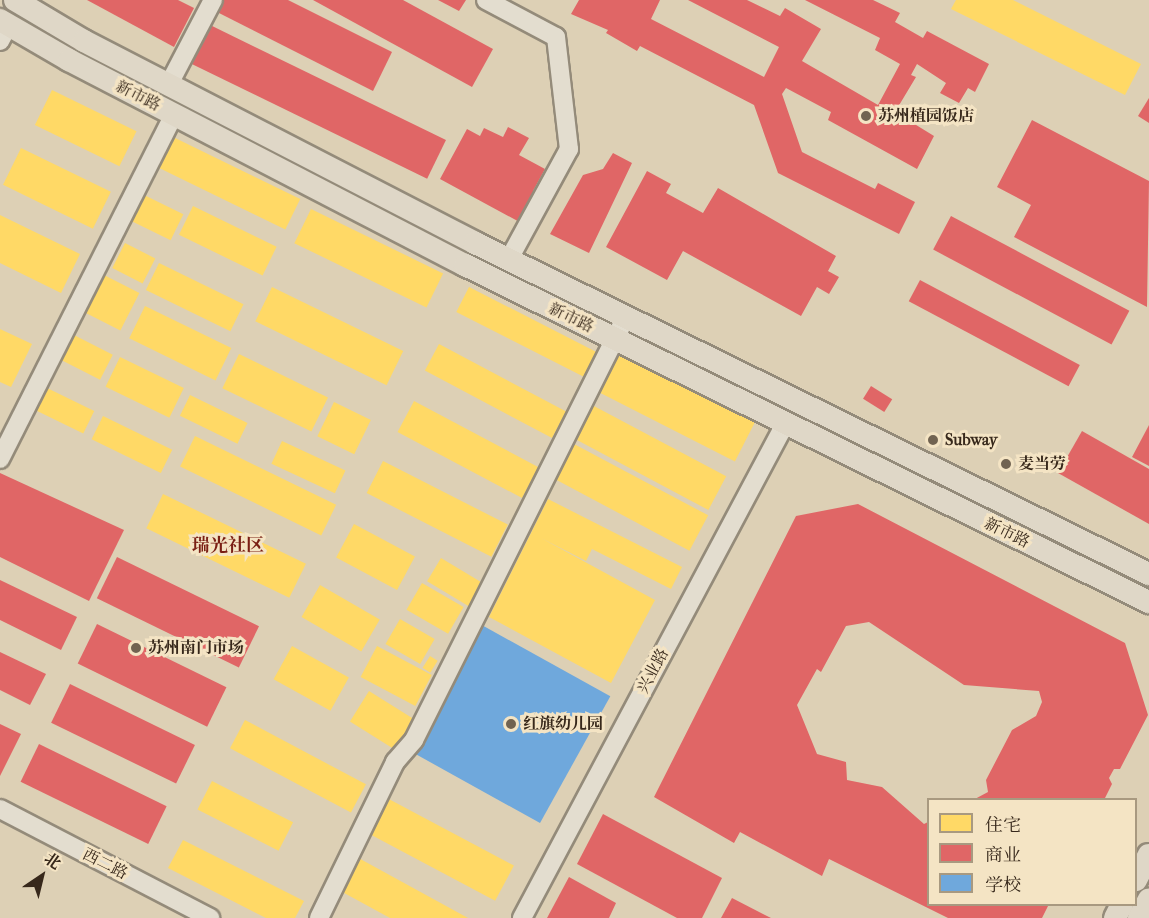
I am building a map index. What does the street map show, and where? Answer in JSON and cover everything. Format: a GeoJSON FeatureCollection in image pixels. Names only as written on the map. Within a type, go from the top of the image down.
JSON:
{"type":"FeatureCollection","features":[{"type":"Feature","properties":{"kind":"main road","name":"新市路"},"geometry":{"type":"LineString","coordinates":[[19,1],[168,86],[509,260],[1149,574]]}},
{"type":"Feature","properties":{"kind":"main road"},"geometry":{"type":"LineString","coordinates":[[3,28],[19,1]]}},
{"type":"Feature","properties":{"kind":"main road","name":"新市路"},"geometry":{"type":"LineString","coordinates":[[3,28],[615,340],[1149,602]]}},
{"type":"Feature","properties":{"kind":"main road"},"geometry":{"type":"LineString","coordinates":[[1137,878],[1149,855]]}},
{"type":"Feature","properties":{"kind":"main road"},"geometry":{"type":"LineString","coordinates":[[1139,918],[1149,899]]}},
{"type":"Feature","properties":{"kind":"street"},"geometry":{"type":"LineString","coordinates":[[168,86],[213,0]]}},
{"type":"Feature","properties":{"kind":"street"},"geometry":{"type":"LineString","coordinates":[[486,0],[556,37],[569,149],[509,260]]}},
{"type":"Feature","properties":{"kind":"street"},"geometry":{"type":"LineString","coordinates":[[0,459],[174,114]]}},
{"type":"Feature","properties":{"kind":"street"},"geometry":{"type":"LineString","coordinates":[[319,918],[395,762],[414,740],[626,317]]}},
{"type":"Feature","properties":{"kind":"street","name":"兴业路"},"geometry":{"type":"LineString","coordinates":[[522,918],[784,424]]}},
{"type":"Feature","properties":{"kind":"street","name":"西二路"},"geometry":{"type":"LineString","coordinates":[[0,809],[210,918]]}},
{"type":"Feature","properties":{"kind":"building: 住宅"},"geometry":{"type":"Polygon","coordinates":[[[956,0],[1013,0],[1141,64],[1125,95],[951,9],[956,0]]]}},
{"type":"Feature","properties":{"kind":"building: 住宅"},"geometry":{"type":"Polygon","coordinates":[[[52,90],[136,131],[119,166],[35,125],[52,90]]]}},
{"type":"Feature","properties":{"kind":"building: 住宅"},"geometry":{"type":"Polygon","coordinates":[[[169,135],[300,199],[285,230],[154,166],[169,135]]]}},
{"type":"Feature","properties":{"kind":"building: 住宅"},"geometry":{"type":"Polygon","coordinates":[[[21,148],[111,192],[93,229],[3,185],[21,148]]]}},
{"type":"Feature","properties":{"kind":"building: 住宅"},"geometry":{"type":"Polygon","coordinates":[[[142,194],[183,214],[171,240],[129,220],[142,194]]]}},
{"type":"Feature","properties":{"kind":"building: 住宅"},"geometry":{"type":"Polygon","coordinates":[[[193,206],[277,247],[263,276],[179,235],[193,206]]]}},
{"type":"Feature","properties":{"kind":"building: 住宅"},"geometry":{"type":"Polygon","coordinates":[[[311,209],[443,273],[426,308],[294,243],[311,209]]]}},
{"type":"Feature","properties":{"kind":"building: 住宅"},"geometry":{"type":"Polygon","coordinates":[[[0,215],[80,254],[61,293],[0,263],[0,215]]]}},
{"type":"Feature","properties":{"kind":"building: 住宅"},"geometry":{"type":"Polygon","coordinates":[[[125,243],[155,258],[143,283],[112,268],[125,243]]]}},
{"type":"Feature","properties":{"kind":"building: 住宅"},"geometry":{"type":"Polygon","coordinates":[[[159,263],[243,304],[230,331],[146,290],[159,263]]]}},
{"type":"Feature","properties":{"kind":"building: 住宅"},"geometry":{"type":"Polygon","coordinates":[[[102,274],[139,293],[120,330],[83,311],[102,274]]]}},
{"type":"Feature","properties":{"kind":"building: 住宅"},"geometry":{"type":"Polygon","coordinates":[[[272,287],[403,351],[387,385],[255,321],[272,287]]]}},
{"type":"Feature","properties":{"kind":"building: 住宅"},"geometry":{"type":"Polygon","coordinates":[[[469,287],[596,352],[584,377],[456,312],[469,287]]]}},
{"type":"Feature","properties":{"kind":"building: 住宅"},"geometry":{"type":"Polygon","coordinates":[[[145,306],[231,348],[216,380],[129,338],[145,306]]]}},
{"type":"Feature","properties":{"kind":"building: 住宅"},"geometry":{"type":"Polygon","coordinates":[[[0,329],[32,344],[11,387],[0,382],[0,329]]]}},
{"type":"Feature","properties":{"kind":"building: 住宅"},"geometry":{"type":"Polygon","coordinates":[[[70,333],[113,355],[100,380],[57,358],[70,333]]]}},
{"type":"Feature","properties":{"kind":"building: 住宅"},"geometry":{"type":"Polygon","coordinates":[[[439,344],[566,412],[552,438],[425,370],[439,344]]]}},
{"type":"Feature","properties":{"kind":"building: 住宅"},"geometry":{"type":"Polygon","coordinates":[[[615,351],[755,422],[735,461],[595,390],[615,351]]]}},
{"type":"Feature","properties":{"kind":"building: 住宅"},"geometry":{"type":"Polygon","coordinates":[[[239,354],[328,397],[311,432],[222,388],[239,354]]]}},
{"type":"Feature","properties":{"kind":"building: 住宅"},"geometry":{"type":"Polygon","coordinates":[[[120,357],[184,388],[169,418],[106,387],[120,357]]]}},
{"type":"Feature","properties":{"kind":"building: 住宅"},"geometry":{"type":"Polygon","coordinates":[[[43,386],[94,411],[83,433],[32,408],[43,386]]]}},
{"type":"Feature","properties":{"kind":"building: 住宅"},"geometry":{"type":"Polygon","coordinates":[[[190,395],[248,423],[237,444],[180,416],[190,395]]]}},
{"type":"Feature","properties":{"kind":"building: 住宅"},"geometry":{"type":"Polygon","coordinates":[[[414,401],[538,467],[522,498],[398,432],[414,401]]]}},
{"type":"Feature","properties":{"kind":"building: 住宅"},"geometry":{"type":"Polygon","coordinates":[[[334,402],[371,420],[354,454],[317,436],[334,402]]]}},
{"type":"Feature","properties":{"kind":"building: 住宅"},"geometry":{"type":"Polygon","coordinates":[[[592,405],[726,476],[708,510],[574,439],[592,405]]]}},
{"type":"Feature","properties":{"kind":"building: 住宅"},"geometry":{"type":"Polygon","coordinates":[[[103,416],[172,450],[161,473],[92,439],[103,416]]]}},
{"type":"Feature","properties":{"kind":"building: 住宅"},"geometry":{"type":"Polygon","coordinates":[[[195,436],[336,505],[321,535],[180,467],[195,436]]]}},
{"type":"Feature","properties":{"kind":"building: 住宅"},"geometry":{"type":"Polygon","coordinates":[[[282,441],[345,471],[335,493],[271,464],[282,441]]]}},
{"type":"Feature","properties":{"kind":"building: 住宅"},"geometry":{"type":"Polygon","coordinates":[[[574,444],[708,515],[689,551],[555,479],[574,444]]]}},
{"type":"Feature","properties":{"kind":"building: 住宅"},"geometry":{"type":"Polygon","coordinates":[[[383,461],[508,525],[491,557],[367,493],[383,461]]]}},
{"type":"Feature","properties":{"kind":"building: 住宅"},"geometry":{"type":"Polygon","coordinates":[[[163,494],[306,564],[289,598],[146,528],[163,494]]]}},
{"type":"Feature","properties":{"kind":"building: 住宅"},"geometry":{"type":"Polygon","coordinates":[[[548,499],[682,567],[671,589],[592,549],[586,561],[541,538],[655,600],[611,683],[489,617],[548,499]]]}},
{"type":"Feature","properties":{"kind":"building: 住宅"},"geometry":{"type":"Polygon","coordinates":[[[354,524],[415,556],[397,590],[336,558],[354,524]]]}},
{"type":"Feature","properties":{"kind":"building: 住宅"},"geometry":{"type":"Polygon","coordinates":[[[441,558],[483,583],[469,606],[427,581],[441,558]]]}},
{"type":"Feature","properties":{"kind":"building: 住宅"},"geometry":{"type":"Polygon","coordinates":[[[422,583],[464,607],[448,634],[406,610],[422,583]]]}},
{"type":"Feature","properties":{"kind":"building: 住宅"},"geometry":{"type":"Polygon","coordinates":[[[320,585],[380,620],[361,652],[302,617],[320,585]]]}},
{"type":"Feature","properties":{"kind":"building: 住宅"},"geometry":{"type":"Polygon","coordinates":[[[400,619],[435,639],[420,664],[386,644],[400,619]]]}},
{"type":"Feature","properties":{"kind":"building: 住宅"},"geometry":{"type":"Polygon","coordinates":[[[292,646],[349,678],[330,711],[274,679],[292,646]]]}},
{"type":"Feature","properties":{"kind":"building: 住宅"},"geometry":{"type":"Polygon","coordinates":[[[377,646],[432,675],[415,706],[361,677],[377,646]]]}},
{"type":"Feature","properties":{"kind":"building: 住宅"},"geometry":{"type":"Polygon","coordinates":[[[430,656],[438,661],[430,673],[423,668],[430,656]]]}},
{"type":"Feature","properties":{"kind":"building: 住宅"},"geometry":{"type":"Polygon","coordinates":[[[369,691],[417,721],[398,752],[350,722],[369,691]]]}},
{"type":"Feature","properties":{"kind":"building: 住宅"},"geometry":{"type":"Polygon","coordinates":[[[245,720],[366,784],[351,813],[230,748],[245,720]]]}},
{"type":"Feature","properties":{"kind":"building: 住宅"},"geometry":{"type":"Polygon","coordinates":[[[212,781],[293,822],[279,851],[197,810],[212,781]]]}},
{"type":"Feature","properties":{"kind":"building: 住宅"},"geometry":{"type":"Polygon","coordinates":[[[385,797],[514,866],[495,901],[366,832],[385,797]]]}},
{"type":"Feature","properties":{"kind":"building: 住宅"},"geometry":{"type":"Polygon","coordinates":[[[183,840],[304,901],[295,918],[266,918],[168,868],[183,840]]]}},
{"type":"Feature","properties":{"kind":"building: 住宅"},"geometry":{"type":"Polygon","coordinates":[[[353,855],[468,918],[390,918],[335,888],[353,855]]]}},
{"type":"Feature","properties":{"kind":"building: 商业"},"geometry":{"type":"Polygon","coordinates":[[[87,0],[178,0],[194,8],[174,47],[87,0]]]}},
{"type":"Feature","properties":{"kind":"building: 商业"},"geometry":{"type":"Polygon","coordinates":[[[223,0],[288,0],[392,52],[373,91],[217,12],[223,0]]]}},
{"type":"Feature","properties":{"kind":"building: 商业"},"geometry":{"type":"Polygon","coordinates":[[[313,0],[403,0],[493,49],[472,87],[313,0]]]}},
{"type":"Feature","properties":{"kind":"building: 商业"},"geometry":{"type":"Polygon","coordinates":[[[438,0],[466,0],[459,11],[438,0]]]}},
{"type":"Feature","properties":{"kind":"building: 商业","name":"苏州植园饭店"},"geometry":{"type":"Polygon","coordinates":[[[579,0],[660,0],[651,19],[764,77],[779,47],[688,0],[747,0],[780,16],[785,8],[821,29],[802,61],[878,105],[900,64],[875,50],[880,38],[805,0],[873,0],[900,13],[895,22],[923,38],[927,31],[989,64],[975,92],[968,88],[959,103],[940,93],[946,83],[917,64],[911,75],[916,77],[895,112],[934,136],[917,169],[828,120],[831,112],[786,88],[782,94],[802,152],[875,189],[878,183],[915,202],[899,234],[778,173],[754,105],[640,46],[637,51],[606,33],[608,30],[571,14],[579,0]]]}},
{"type":"Feature","properties":{"kind":"building: 商业"},"geometry":{"type":"Polygon","coordinates":[[[206,23],[446,140],[427,179],[187,62],[206,23]]]}},
{"type":"Feature","properties":{"kind":"building: 商业"},"geometry":{"type":"Polygon","coordinates":[[[1149,98],[1149,123],[1138,116],[1149,98]]]}},
{"type":"Feature","properties":{"kind":"building: 商业"},"geometry":{"type":"Polygon","coordinates":[[[1032,120],[1149,181],[1147,307],[1014,237],[1031,205],[997,187],[1032,120]]]}},
{"type":"Feature","properties":{"kind":"building: 商业"},"geometry":{"type":"Polygon","coordinates":[[[508,127],[529,138],[519,155],[545,169],[533,191],[541,196],[525,225],[440,179],[467,129],[480,136],[484,128],[503,137],[508,127]]]}},
{"type":"Feature","properties":{"kind":"building: 商业"},"geometry":{"type":"Polygon","coordinates":[[[613,153],[632,163],[589,253],[550,234],[583,175],[603,169],[613,153]]]}},
{"type":"Feature","properties":{"kind":"building: 商业"},"geometry":{"type":"Polygon","coordinates":[[[647,171],[671,184],[666,193],[703,213],[718,188],[836,256],[828,271],[839,277],[829,294],[817,287],[801,316],[683,251],[667,280],[606,247],[647,171]]]}},
{"type":"Feature","properties":{"kind":"building: 商业"},"geometry":{"type":"Polygon","coordinates":[[[951,216],[1129,311],[1112,344],[933,250],[951,216]]]}},
{"type":"Feature","properties":{"kind":"building: 商业"},"geometry":{"type":"Polygon","coordinates":[[[920,280],[1080,365],[1069,386],[909,301],[920,280]]]}},
{"type":"Feature","properties":{"kind":"building: 商业"},"geometry":{"type":"Polygon","coordinates":[[[871,386],[892,399],[884,412],[863,399],[871,386]]]}},
{"type":"Feature","properties":{"kind":"building: 商业"},"geometry":{"type":"Polygon","coordinates":[[[1149,425],[1149,466],[1132,457],[1149,425]]]}},
{"type":"Feature","properties":{"kind":"building: 商业"},"geometry":{"type":"Polygon","coordinates":[[[1082,431],[1149,469],[1149,524],[1058,473],[1082,431]]]}},
{"type":"Feature","properties":{"kind":"building: 商业"},"geometry":{"type":"Polygon","coordinates":[[[0,473],[124,530],[89,601],[0,557],[0,473]]]}},
{"type":"Feature","properties":{"kind":"building: 商业"},"geometry":{"type":"Polygon","coordinates":[[[858,504],[1125,643],[1148,715],[1120,769],[1114,769],[1109,778],[1112,784],[1105,798],[977,798],[988,792],[986,780],[1012,730],[1036,716],[1042,702],[1039,691],[964,685],[869,622],[846,626],[821,672],[817,669],[797,705],[817,754],[846,762],[847,780],[882,787],[924,824],[927,822],[927,906],[1048,906],[1042,918],[948,918],[829,859],[822,876],[740,832],[734,843],[654,797],[796,516],[858,504]]]}},
{"type":"Feature","properties":{"kind":"building: 商业"},"geometry":{"type":"Polygon","coordinates":[[[117,557],[259,626],[239,668],[97,598],[117,557]]]}},
{"type":"Feature","properties":{"kind":"building: 商业"},"geometry":{"type":"Polygon","coordinates":[[[0,580],[77,617],[61,650],[0,620],[0,580]]]}},
{"type":"Feature","properties":{"kind":"building: 商业"},"geometry":{"type":"Polygon","coordinates":[[[97,624],[226,687],[207,727],[78,664],[97,624]]]}},
{"type":"Feature","properties":{"kind":"building: 商业"},"geometry":{"type":"Polygon","coordinates":[[[0,652],[46,674],[30,705],[0,690],[0,652]]]}},
{"type":"Feature","properties":{"kind":"building: 商业"},"geometry":{"type":"Polygon","coordinates":[[[70,684],[195,745],[176,784],[51,723],[70,684]]]}},
{"type":"Feature","properties":{"kind":"building: 商业"},"geometry":{"type":"Polygon","coordinates":[[[0,724],[21,734],[0,776],[0,724]]]}},
{"type":"Feature","properties":{"kind":"building: 商业"},"geometry":{"type":"Polygon","coordinates":[[[39,744],[167,806],[148,844],[21,782],[39,744]]]}},
{"type":"Feature","properties":{"kind":"building: 商业"},"geometry":{"type":"Polygon","coordinates":[[[603,814],[722,878],[702,918],[677,918],[577,864],[603,814]]]}},
{"type":"Feature","properties":{"kind":"building: 商业"},"geometry":{"type":"Polygon","coordinates":[[[569,877],[616,903],[609,918],[547,918],[569,877]]]}},
{"type":"Feature","properties":{"kind":"building: 商业"},"geometry":{"type":"Polygon","coordinates":[[[732,898],[771,918],[721,918],[732,898]]]}},
{"type":"Feature","properties":{"kind":"building: 学校","name":"红旗幼儿园"},"geometry":{"type":"Polygon","coordinates":[[[480,624],[610,696],[540,823],[410,751],[480,624]]]}},
{"type":"Feature","properties":{"kind":"place","name":"苏州植园饭店"},"geometry":{"type":"Point","coordinates":[866,116]}},
{"type":"Feature","properties":{"kind":"place","name":"Subway"},"geometry":{"type":"Point","coordinates":[933,440]}},
{"type":"Feature","properties":{"kind":"place","name":"麦当劳"},"geometry":{"type":"Point","coordinates":[1006,464]}},
{"type":"Feature","properties":{"kind":"place","name":"苏州南门市场"},"geometry":{"type":"Point","coordinates":[136,648]}},
{"type":"Feature","properties":{"kind":"place","name":"红旗幼儿园"},"geometry":{"type":"Point","coordinates":[511,724]}},
{"type":"Feature","properties":{"kind":"district","name":"瑞光社区"},"geometry":{"type":"Point","coordinates":[228,546]}}]}
